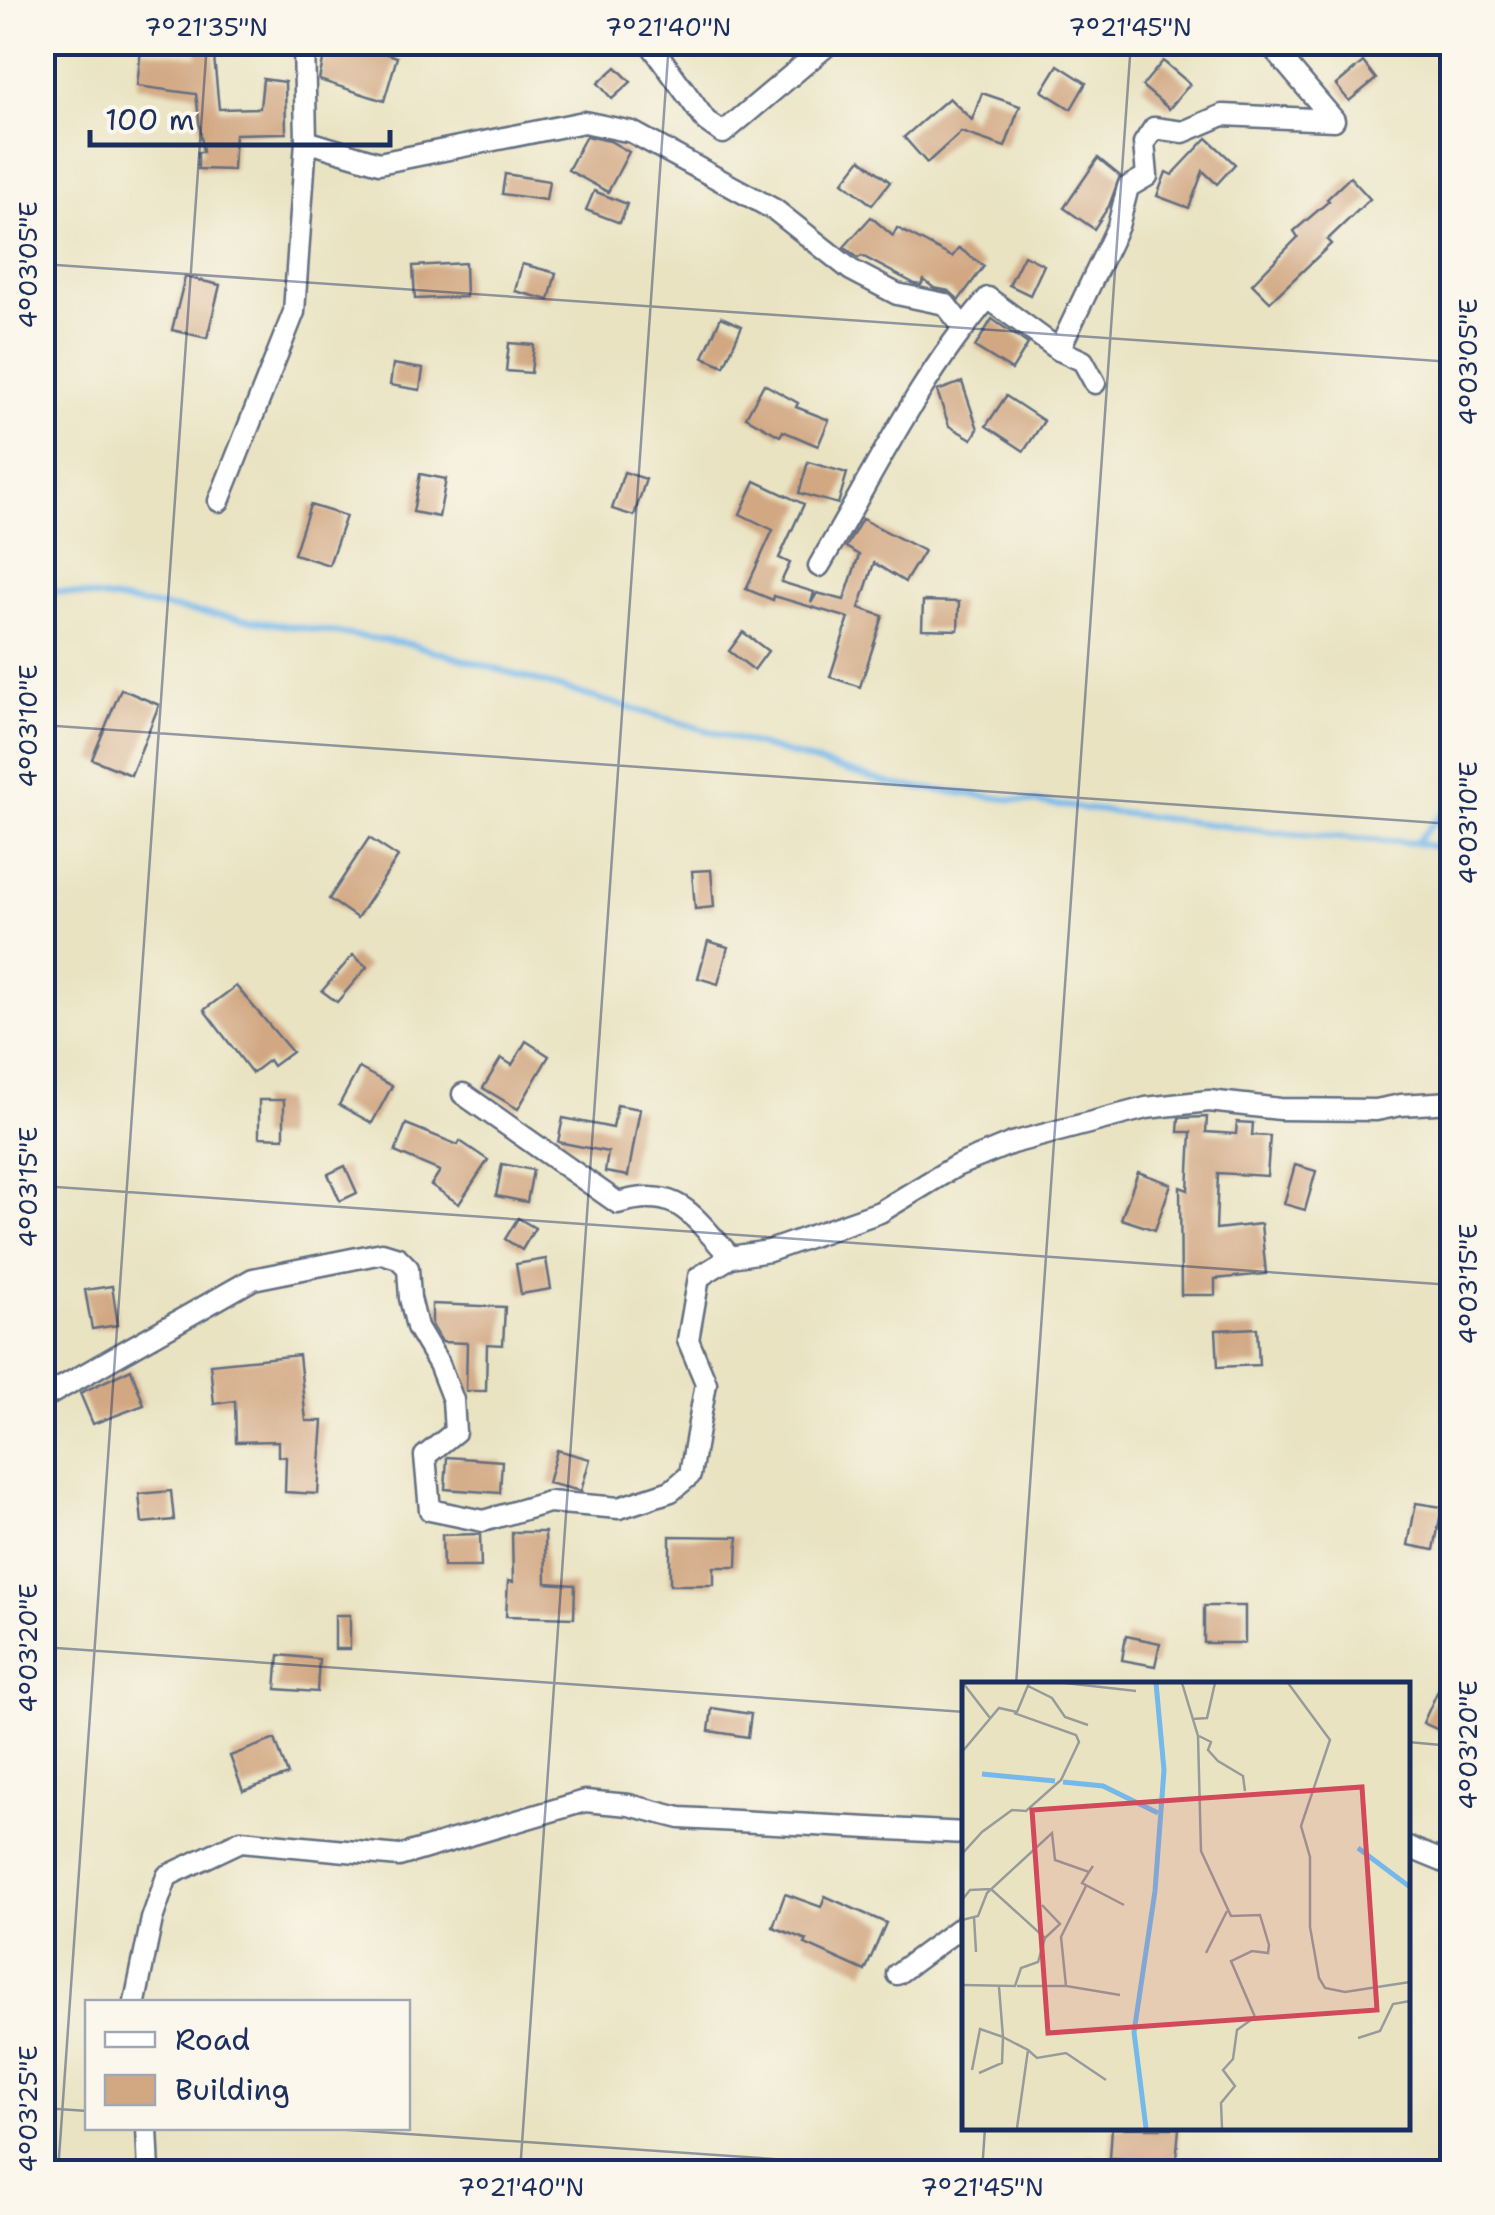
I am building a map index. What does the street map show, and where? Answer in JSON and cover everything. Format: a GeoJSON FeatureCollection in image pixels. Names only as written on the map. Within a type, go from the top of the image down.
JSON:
{"type":"FeatureCollection","features":[{"type":"Feature","properties":{"kind":"street"},"geometry":{"type":"LineString","coordinates":[[219,501],[294,312],[306,140],[304,42]]}},
{"type":"Feature","properties":{"kind":"street"},"geometry":{"type":"LineString","coordinates":[[649,42],[706,122],[722,132],[832,42]]}},
{"type":"Feature","properties":{"kind":"street"},"geometry":{"type":"LineString","coordinates":[[1059,350],[1118,226],[1128,187],[1147,176],[1144,144],[1154,128],[1184,132],[1223,115],[1334,120],[1268,42]]}},
{"type":"Feature","properties":{"kind":"street"},"geometry":{"type":"LineString","coordinates":[[306,140],[378,163],[584,122],[632,132],[775,210],[850,270],[898,294],[945,304],[963,327]]}},
{"type":"Feature","properties":{"kind":"street"},"geometry":{"type":"LineString","coordinates":[[819,566],[963,327],[988,298],[1059,350],[1083,361],[1096,383]]}},
{"type":"Feature","properties":{"kind":"street"},"geometry":{"type":"LineString","coordinates":[[463,1094],[618,1203],[642,1196],[680,1203],[731,1258]]}},
{"type":"Feature","properties":{"kind":"street"},"geometry":{"type":"LineString","coordinates":[[42,1393],[50,1394],[208,1301],[253,1279],[382,1252],[398,1258],[408,1268],[416,1327],[439,1364],[453,1400],[455,1432],[425,1456],[430,1510],[482,1520],[549,1502],[620,1508],[671,1491],[690,1475],[706,1382],[688,1340],[699,1278],[731,1258],[769,1251],[880,1212],[956,1166],[1012,1143],[1146,1108],[1209,1101],[1280,1109],[1376,1110],[1452,1102]]}},
{"type":"Feature","properties":{"kind":"street"},"geometry":{"type":"LineString","coordinates":[[135,2000],[152,1919],[168,1876],[241,1841],[399,1856],[585,1801],[629,1805],[680,1818],[962,1834]]}},
{"type":"Feature","properties":{"kind":"street"},"geometry":{"type":"LineString","coordinates":[[1410,1847],[1452,1865]]}},
{"type":"Feature","properties":{"kind":"street"},"geometry":{"type":"LineString","coordinates":[[897,1974],[962,1926]]}},
{"type":"Feature","properties":{"kind":"street"},"geometry":{"type":"LineString","coordinates":[[148,2130],[149,2172]]}},
{"type":"Feature","properties":{"kind":"building"},"geometry":{"type":"Polygon","coordinates":[[[327,42],[350,42],[397,57],[384,101],[319,80],[327,42]]]}},
{"type":"Feature","properties":{"kind":"building"},"geometry":{"type":"Polygon","coordinates":[[[213,46],[219,109],[260,108],[263,79],[285,82],[286,133],[235,134],[233,170],[198,169],[198,152],[203,152],[196,94],[137,86],[141,49],[198,57],[197,47],[213,46]]]}},
{"type":"Feature","properties":{"kind":"building"},"geometry":{"type":"Polygon","coordinates":[[[1163,61],[1190,84],[1169,109],[1142,86],[1163,61]]]}},
{"type":"Feature","properties":{"kind":"building"},"geometry":{"type":"Polygon","coordinates":[[[1363,62],[1376,79],[1349,101],[1336,85],[1363,62]]]}},
{"type":"Feature","properties":{"kind":"building"},"geometry":{"type":"Polygon","coordinates":[[[1058,65],[1086,83],[1071,109],[1042,91],[1058,65]]]}},
{"type":"Feature","properties":{"kind":"building"},"geometry":{"type":"Polygon","coordinates":[[[616,67],[631,82],[612,99],[598,83],[616,67]]]}},
{"type":"Feature","properties":{"kind":"building"},"geometry":{"type":"Polygon","coordinates":[[[982,93],[1020,106],[1005,147],[961,132],[927,163],[904,137],[949,98],[972,120],[982,93]]]}},
{"type":"Feature","properties":{"kind":"building"},"geometry":{"type":"Polygon","coordinates":[[[586,136],[610,141],[629,152],[608,192],[568,170],[586,136]]]}},
{"type":"Feature","properties":{"kind":"building"},"geometry":{"type":"Polygon","coordinates":[[[1207,138],[1235,164],[1217,184],[1203,171],[1189,208],[1157,196],[1166,172],[1172,175],[1207,138]]]}},
{"type":"Feature","properties":{"kind":"building"},"geometry":{"type":"Polygon","coordinates":[[[1098,158],[1120,176],[1109,206],[1094,229],[1064,208],[1098,158]]]}},
{"type":"Feature","properties":{"kind":"building"},"geometry":{"type":"Polygon","coordinates":[[[861,159],[890,182],[872,205],[843,182],[861,159]]]}},
{"type":"Feature","properties":{"kind":"building"},"geometry":{"type":"Polygon","coordinates":[[[505,174],[549,181],[546,200],[502,194],[505,174]]]}},
{"type":"Feature","properties":{"kind":"building"},"geometry":{"type":"Polygon","coordinates":[[[1350,177],[1370,199],[1327,240],[1331,244],[1270,302],[1252,284],[1298,237],[1294,231],[1350,177]]]}},
{"type":"Feature","properties":{"kind":"building"},"geometry":{"type":"Polygon","coordinates":[[[594,191],[627,204],[620,223],[586,210],[594,191]]]}},
{"type":"Feature","properties":{"kind":"building"},"geometry":{"type":"Polygon","coordinates":[[[871,217],[893,236],[897,228],[952,257],[959,248],[984,266],[959,300],[924,280],[921,285],[915,284],[862,256],[858,258],[844,247],[871,217]]]}},
{"type":"Feature","properties":{"kind":"building"},"geometry":{"type":"Polygon","coordinates":[[[1024,255],[1044,265],[1030,295],[1009,285],[1024,255]]]}},
{"type":"Feature","properties":{"kind":"building"},"geometry":{"type":"Polygon","coordinates":[[[465,263],[466,297],[415,299],[413,266],[465,263]]]}},
{"type":"Feature","properties":{"kind":"building"},"geometry":{"type":"Polygon","coordinates":[[[522,264],[556,273],[549,300],[515,291],[522,264]]]}},
{"type":"Feature","properties":{"kind":"building"},"geometry":{"type":"Polygon","coordinates":[[[185,277],[220,285],[207,338],[172,330],[185,277]]]}},
{"type":"Feature","properties":{"kind":"building"},"geometry":{"type":"Polygon","coordinates":[[[721,317],[742,326],[724,366],[703,357],[721,317]]]}},
{"type":"Feature","properties":{"kind":"building"},"geometry":{"type":"Polygon","coordinates":[[[992,319],[1028,344],[1012,370],[975,347],[992,319]]]}},
{"type":"Feature","properties":{"kind":"building"},"geometry":{"type":"Polygon","coordinates":[[[509,343],[534,345],[531,373],[506,371],[509,343]]]}},
{"type":"Feature","properties":{"kind":"building"},"geometry":{"type":"Polygon","coordinates":[[[393,364],[423,369],[420,390],[390,385],[393,364]]]}},
{"type":"Feature","properties":{"kind":"building"},"geometry":{"type":"Polygon","coordinates":[[[962,382],[978,429],[972,439],[949,426],[937,391],[962,382]]]}},
{"type":"Feature","properties":{"kind":"building"},"geometry":{"type":"Polygon","coordinates":[[[764,384],[798,403],[796,407],[829,420],[818,446],[783,431],[780,436],[746,417],[764,384]]]}},
{"type":"Feature","properties":{"kind":"building"},"geometry":{"type":"Polygon","coordinates":[[[1006,396],[1044,421],[1024,451],[986,426],[1006,396]]]}},
{"type":"Feature","properties":{"kind":"building"},"geometry":{"type":"Polygon","coordinates":[[[808,462],[847,473],[838,504],[799,493],[808,462]]]}},
{"type":"Feature","properties":{"kind":"building"},"geometry":{"type":"Polygon","coordinates":[[[624,472],[646,479],[634,516],[612,509],[624,472]]]}},
{"type":"Feature","properties":{"kind":"building"},"geometry":{"type":"Polygon","coordinates":[[[420,474],[446,479],[439,517],[413,512],[420,474]]]}},
{"type":"Feature","properties":{"kind":"building"},"geometry":{"type":"Polygon","coordinates":[[[755,481],[804,504],[779,558],[790,563],[781,582],[814,592],[811,603],[817,593],[844,600],[859,555],[846,547],[862,519],[924,551],[905,582],[874,563],[859,608],[883,616],[860,687],[830,677],[849,618],[774,596],[773,600],[746,589],[773,530],[740,514],[755,481]]]}},
{"type":"Feature","properties":{"kind":"building"},"geometry":{"type":"Polygon","coordinates":[[[310,505],[346,516],[329,565],[294,554],[310,505]]]}},
{"type":"Feature","properties":{"kind":"building"},"geometry":{"type":"Polygon","coordinates":[[[923,601],[959,602],[958,630],[922,629],[923,601]]]}},
{"type":"Feature","properties":{"kind":"building"},"geometry":{"type":"Polygon","coordinates":[[[743,632],[768,651],[754,670],[729,651],[743,632]]]}},
{"type":"Feature","properties":{"kind":"building"},"geometry":{"type":"Polygon","coordinates":[[[121,689],[159,705],[131,775],[92,759],[121,689]]]}},
{"type":"Feature","properties":{"kind":"building"},"geometry":{"type":"Polygon","coordinates":[[[369,838],[398,857],[357,918],[329,899],[369,838]]]}},
{"type":"Feature","properties":{"kind":"building"},"geometry":{"type":"Polygon","coordinates":[[[711,870],[714,907],[695,909],[692,871],[711,870]]]}},
{"type":"Feature","properties":{"kind":"building"},"geometry":{"type":"Polygon","coordinates":[[[708,941],[728,947],[718,984],[698,978],[708,941]]]}},
{"type":"Feature","properties":{"kind":"building"},"geometry":{"type":"Polygon","coordinates":[[[353,955],[367,967],[337,1002],[322,991],[353,955]]]}},
{"type":"Feature","properties":{"kind":"building"},"geometry":{"type":"Polygon","coordinates":[[[236,986],[292,1052],[273,1066],[269,1060],[252,1073],[204,1010],[236,986]]]}},
{"type":"Feature","properties":{"kind":"building"},"geometry":{"type":"Polygon","coordinates":[[[526,1041],[549,1056],[518,1109],[483,1088],[501,1058],[512,1065],[526,1041]]]}},
{"type":"Feature","properties":{"kind":"building"},"geometry":{"type":"Polygon","coordinates":[[[359,1068],[392,1086],[372,1123],[339,1105],[359,1068]]]}},
{"type":"Feature","properties":{"kind":"building"},"geometry":{"type":"Polygon","coordinates":[[[259,1100],[284,1100],[284,1138],[259,1137],[259,1100]]]}},
{"type":"Feature","properties":{"kind":"building"},"geometry":{"type":"Polygon","coordinates":[[[617,1105],[640,1109],[628,1176],[605,1172],[608,1152],[558,1142],[563,1118],[613,1128],[617,1105]]]}},
{"type":"Feature","properties":{"kind":"building"},"geometry":{"type":"Polygon","coordinates":[[[1207,1117],[1206,1132],[1236,1134],[1237,1122],[1253,1123],[1252,1135],[1270,1136],[1267,1176],[1218,1173],[1216,1229],[1261,1224],[1266,1274],[1215,1279],[1215,1295],[1181,1295],[1180,1187],[1188,1190],[1191,1132],[1178,1132],[1179,1118],[1207,1117]]]}},
{"type":"Feature","properties":{"kind":"building"},"geometry":{"type":"Polygon","coordinates":[[[406,1124],[458,1145],[460,1141],[488,1160],[459,1204],[431,1185],[440,1171],[395,1152],[406,1124]]]}},
{"type":"Feature","properties":{"kind":"building"},"geometry":{"type":"Polygon","coordinates":[[[502,1164],[533,1170],[527,1202],[496,1196],[502,1164]]]}},
{"type":"Feature","properties":{"kind":"building"},"geometry":{"type":"Polygon","coordinates":[[[1295,1165],[1316,1171],[1305,1210],[1284,1204],[1295,1165]]]}},
{"type":"Feature","properties":{"kind":"building"},"geometry":{"type":"Polygon","coordinates":[[[345,1166],[357,1193],[340,1201],[328,1174],[345,1166]]]}},
{"type":"Feature","properties":{"kind":"building"},"geometry":{"type":"Polygon","coordinates":[[[1138,1172],[1171,1184],[1155,1230],[1121,1219],[1138,1172]]]}},
{"type":"Feature","properties":{"kind":"building"},"geometry":{"type":"Polygon","coordinates":[[[518,1218],[535,1228],[522,1250],[505,1239],[518,1218]]]}},
{"type":"Feature","properties":{"kind":"building"},"geometry":{"type":"Polygon","coordinates":[[[546,1259],[551,1289],[521,1294],[516,1264],[546,1259]]]}},
{"type":"Feature","properties":{"kind":"building"},"geometry":{"type":"Polygon","coordinates":[[[112,1286],[118,1325],[92,1329],[85,1290],[112,1286]]]}},
{"type":"Feature","properties":{"kind":"building"},"geometry":{"type":"Polygon","coordinates":[[[432,1304],[505,1307],[503,1345],[487,1344],[486,1391],[466,1391],[467,1343],[442,1342],[432,1325],[432,1304]]]}},
{"type":"Feature","properties":{"kind":"building"},"geometry":{"type":"Polygon","coordinates":[[[1257,1328],[1259,1365],[1218,1367],[1216,1330],[1257,1328]]]}},
{"type":"Feature","properties":{"kind":"building"},"geometry":{"type":"Polygon","coordinates":[[[299,1355],[306,1421],[323,1421],[318,1494],[285,1492],[286,1457],[278,1456],[278,1441],[236,1442],[235,1401],[214,1404],[210,1364],[299,1355]]]}},
{"type":"Feature","properties":{"kind":"building"},"geometry":{"type":"Polygon","coordinates":[[[131,1369],[144,1405],[93,1424],[80,1393],[131,1369]]]}},
{"type":"Feature","properties":{"kind":"building"},"geometry":{"type":"Polygon","coordinates":[[[557,1450],[590,1459],[581,1491],[548,1483],[557,1450]]]}},
{"type":"Feature","properties":{"kind":"building"},"geometry":{"type":"Polygon","coordinates":[[[447,1457],[502,1461],[500,1493],[445,1489],[447,1457]]]}},
{"type":"Feature","properties":{"kind":"building"},"geometry":{"type":"Polygon","coordinates":[[[171,1491],[174,1520],[142,1523],[139,1494],[171,1491]]]}},
{"type":"Feature","properties":{"kind":"building"},"geometry":{"type":"Polygon","coordinates":[[[1416,1503],[1442,1507],[1434,1550],[1408,1545],[1416,1503]]]}},
{"type":"Feature","properties":{"kind":"building"},"geometry":{"type":"Polygon","coordinates":[[[512,1532],[545,1532],[546,1583],[575,1585],[574,1618],[506,1616],[508,1581],[513,1582],[512,1532]]]}},
{"type":"Feature","properties":{"kind":"building"},"geometry":{"type":"Polygon","coordinates":[[[480,1534],[481,1567],[443,1567],[442,1535],[480,1534]]]}},
{"type":"Feature","properties":{"kind":"building"},"geometry":{"type":"Polygon","coordinates":[[[670,1536],[738,1537],[737,1567],[714,1567],[714,1585],[670,1585],[670,1536]]]}},
{"type":"Feature","properties":{"kind":"building"},"geometry":{"type":"Polygon","coordinates":[[[1204,1606],[1245,1606],[1245,1643],[1204,1643],[1204,1606]]]}},
{"type":"Feature","properties":{"kind":"building"},"geometry":{"type":"Polygon","coordinates":[[[335,1615],[350,1615],[350,1649],[335,1649],[335,1615]]]}},
{"type":"Feature","properties":{"kind":"building"},"geometry":{"type":"Polygon","coordinates":[[[1126,1636],[1160,1643],[1155,1666],[1122,1660],[1126,1636]]]}},
{"type":"Feature","properties":{"kind":"building"},"geometry":{"type":"Polygon","coordinates":[[[279,1655],[319,1659],[317,1692],[276,1689],[279,1655]]]}},
{"type":"Feature","properties":{"kind":"building"},"geometry":{"type":"Polygon","coordinates":[[[1452,1660],[1452,1736],[1423,1723],[1452,1660]]]}},
{"type":"Feature","properties":{"kind":"building"},"geometry":{"type":"Polygon","coordinates":[[[712,1708],[751,1714],[748,1737],[709,1731],[712,1708]]]}},
{"type":"Feature","properties":{"kind":"building"},"geometry":{"type":"Polygon","coordinates":[[[275,1739],[288,1775],[243,1791],[230,1756],[275,1739]]]}},
{"type":"Feature","properties":{"kind":"building"},"geometry":{"type":"Polygon","coordinates":[[[785,1894],[821,1907],[825,1896],[886,1923],[865,1971],[773,1927],[785,1894]]]}},
{"type":"Feature","properties":{"kind":"building"},"geometry":{"type":"Polygon","coordinates":[[[1112,2130],[1179,2130],[1176,2162],[1110,2158],[1112,2130]]]}},
{"type":"Feature","properties":{"kind":"waterway"},"geometry":{"type":"LineString","coordinates":[[42,589],[410,644],[895,785],[1288,834],[1415,843],[1452,850]]}},
{"type":"Feature","properties":{"kind":"waterway"},"geometry":{"type":"LineString","coordinates":[[1416,842],[1452,803]]}},
{"type":"Feature","properties":{"kind":"waterway"},"geometry":{"type":"LineString","coordinates":[[1079,2172],[1092,2158]]}}]}
